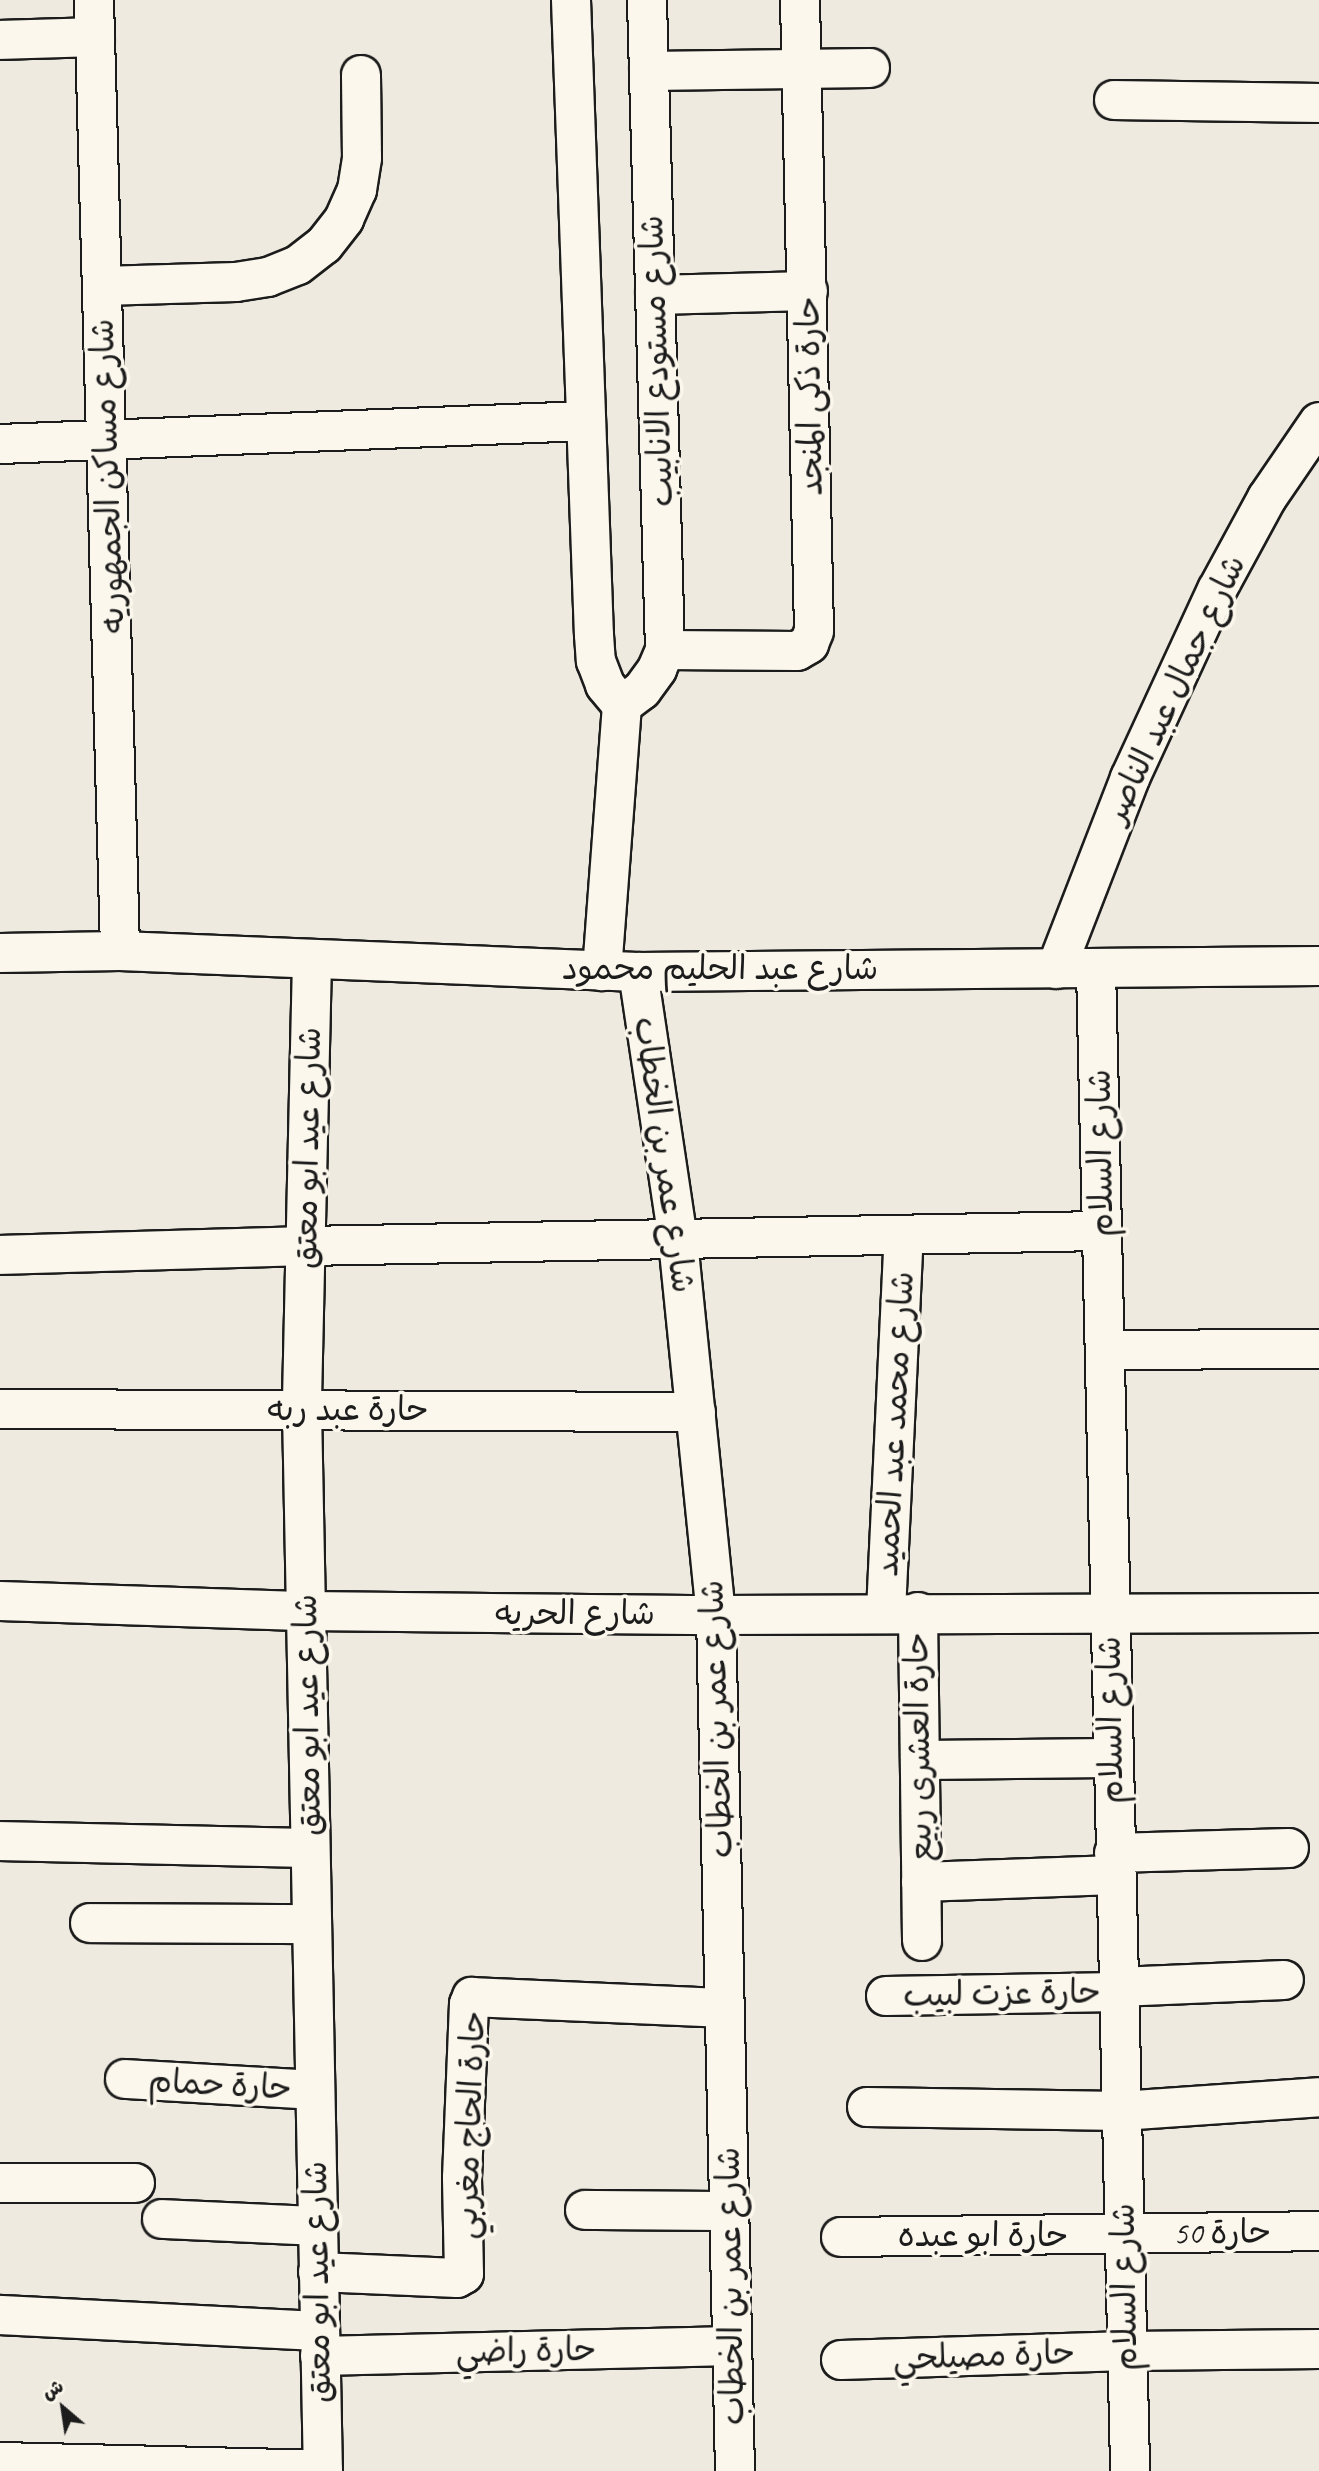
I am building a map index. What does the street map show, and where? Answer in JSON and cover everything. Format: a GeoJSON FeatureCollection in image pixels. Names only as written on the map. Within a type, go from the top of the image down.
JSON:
{"type":"FeatureCollection","features":[{"type":"Feature","properties":{"kind":"street"},"geometry":{"type":"LineString","coordinates":[[571,0],[596,661],[605,685],[622,705],[620,971]]}},
{"type":"Feature","properties":{"kind":"street","name":"شارع مستودع الانابيب"},"geometry":{"type":"LineString","coordinates":[[622,705],[642,690],[657,669],[664,650],[647,0]]}},
{"type":"Feature","properties":{"kind":"street","name":"حارة ذكى المنجد"},"geometry":{"type":"LineString","coordinates":[[664,650],[797,651],[813,638],[816,621],[800,0]]}},
{"type":"Feature","properties":{"kind":"street"},"geometry":{"type":"LineString","coordinates":[[0,40],[95,18]]}},
{"type":"Feature","properties":{"kind":"street","name":"شارع مساكن الجمهوريه"},"geometry":{"type":"LineString","coordinates":[[95,18],[120,951]]}},
{"type":"Feature","properties":{"kind":"street"},"geometry":{"type":"LineString","coordinates":[[649,71],[870,68]]}},
{"type":"Feature","properties":{"kind":"street"},"geometry":{"type":"LineString","coordinates":[[102,286],[236,282],[268,277],[298,265],[324,245],[344,219],[357,190],[362,158],[361,75]]}},
{"type":"Feature","properties":{"kind":"street"},"geometry":{"type":"LineString","coordinates":[[1114,100],[1319,103]]}},
{"type":"Feature","properties":{"kind":"street"},"geometry":{"type":"LineString","coordinates":[[654,295],[808,291]]}},
{"type":"Feature","properties":{"kind":"street"},"geometry":{"type":"LineString","coordinates":[[0,444],[586,421]]}},
{"type":"Feature","properties":{"kind":"street","name":"شارع جمال عبد الناصر"},"geometry":{"type":"LineString","coordinates":[[1056,969],[1129,778],[1217,590],[1267,498],[1319,422]]}},
{"type":"Feature","properties":{"kind":"street","name":"شارع عبد الحليم محمود"},"geometry":{"type":"LineString","coordinates":[[0,953],[120,951],[620,971],[1319,966]]}},
{"type":"Feature","properties":{"kind":"street","name":"شارع عيد ابو معتق"},"geometry":{"type":"LineString","coordinates":[[312,960],[302,1410],[323,2471]]}},
{"type":"Feature","properties":{"kind":"street","name":"شارع السلام"},"geometry":{"type":"LineString","coordinates":[[1096,968],[1108,1612],[1130,2471]]}},
{"type":"Feature","properties":{"kind":"street","name":"شارع عمر بن الخطاب"},"geometry":{"type":"LineString","coordinates":[[620,971],[678,1241],[716,1615],[735,2471]]}},
{"type":"Feature","properties":{"kind":"street"},"geometry":{"type":"LineString","coordinates":[[0,1255],[305,1246],[1102,1231]]}},
{"type":"Feature","properties":{"kind":"street","name":"شارع محمد عبد الحميد"},"geometry":{"type":"LineString","coordinates":[[902,1612],[904,1236]]}},
{"type":"Feature","properties":{"kind":"street"},"geometry":{"type":"LineString","coordinates":[[1105,1350],[1319,1349]]}},
{"type":"Feature","properties":{"kind":"street","name":"حارة عبد ربه"},"geometry":{"type":"LineString","coordinates":[[0,1409],[696,1412]]}},
{"type":"Feature","properties":{"kind":"street","name":"شارع الحريه"},"geometry":{"type":"LineString","coordinates":[[0,1601],[307,1611],[716,1615],[902,1612],[1319,1613]]}},
{"type":"Feature","properties":{"kind":"street","name":"حارة العشرى ربيع"},"geometry":{"type":"LineString","coordinates":[[902,1612],[920,1760],[922,1941]]}},
{"type":"Feature","properties":{"kind":"street"},"geometry":{"type":"LineString","coordinates":[[920,1760],[1112,1758]]}},
{"type":"Feature","properties":{"kind":"street"},"geometry":{"type":"LineString","coordinates":[[0,1841],[310,1848]]}},
{"type":"Feature","properties":{"kind":"street","name":"حارة العشرى ربيع"},"geometry":{"type":"LineString","coordinates":[[921,1882],[1115,1864],[1306,1855]]}},
{"type":"Feature","properties":{"kind":"street"},"geometry":{"type":"LineString","coordinates":[[90,1923],[312,1924]]}},
{"type":"Feature","properties":{"kind":"street","name":"حارة عزت لبيب"},"geometry":{"type":"LineString","coordinates":[[886,1996],[1118,1990],[1284,1980]]}},
{"type":"Feature","properties":{"kind":"street","name":"حارة الحاج مغربي"},"geometry":{"type":"LineString","coordinates":[[318,2272],[457,2278],[464,2274],[462,2178],[469,2004],[472,1997],[725,2008]]}},
{"type":"Feature","properties":{"kind":"street","name":"حارة حمام"},"geometry":{"type":"LineString","coordinates":[[125,2080],[314,2090]]}},
{"type":"Feature","properties":{"kind":"street"},"geometry":{"type":"LineString","coordinates":[[867,2107],[1121,2110],[1319,2097]]}},
{"type":"Feature","properties":{"kind":"street"},"geometry":{"type":"LineString","coordinates":[[0,2183],[135,2183]]}},
{"type":"Feature","properties":{"kind":"street"},"geometry":{"type":"LineString","coordinates":[[585,2210],[729,2211]]}},
{"type":"Feature","properties":{"kind":"street"},"geometry":{"type":"LineString","coordinates":[[162,2219],[317,2226]]}},
{"type":"Feature","properties":{"kind":"street","name":"حارة 50"},"geometry":{"type":"LineString","coordinates":[[1124,2235],[1319,2231]]}},
{"type":"Feature","properties":{"kind":"street","name":"حارة ابو عبده"},"geometry":{"type":"LineString","coordinates":[[841,2237],[1124,2235]]}},
{"type":"Feature","properties":{"kind":"street","name":"حارة راضي"},"geometry":{"type":"LineString","coordinates":[[0,2315],[320,2344],[732,2346]]}},
{"type":"Feature","properties":{"kind":"street","name":"حارة مصيلحي"},"geometry":{"type":"LineString","coordinates":[[841,2360],[1127,2351],[1319,2349]]}},
{"type":"Feature","properties":{"kind":"street"},"geometry":{"type":"LineString","coordinates":[[0,2462],[323,2471]]}}]}
